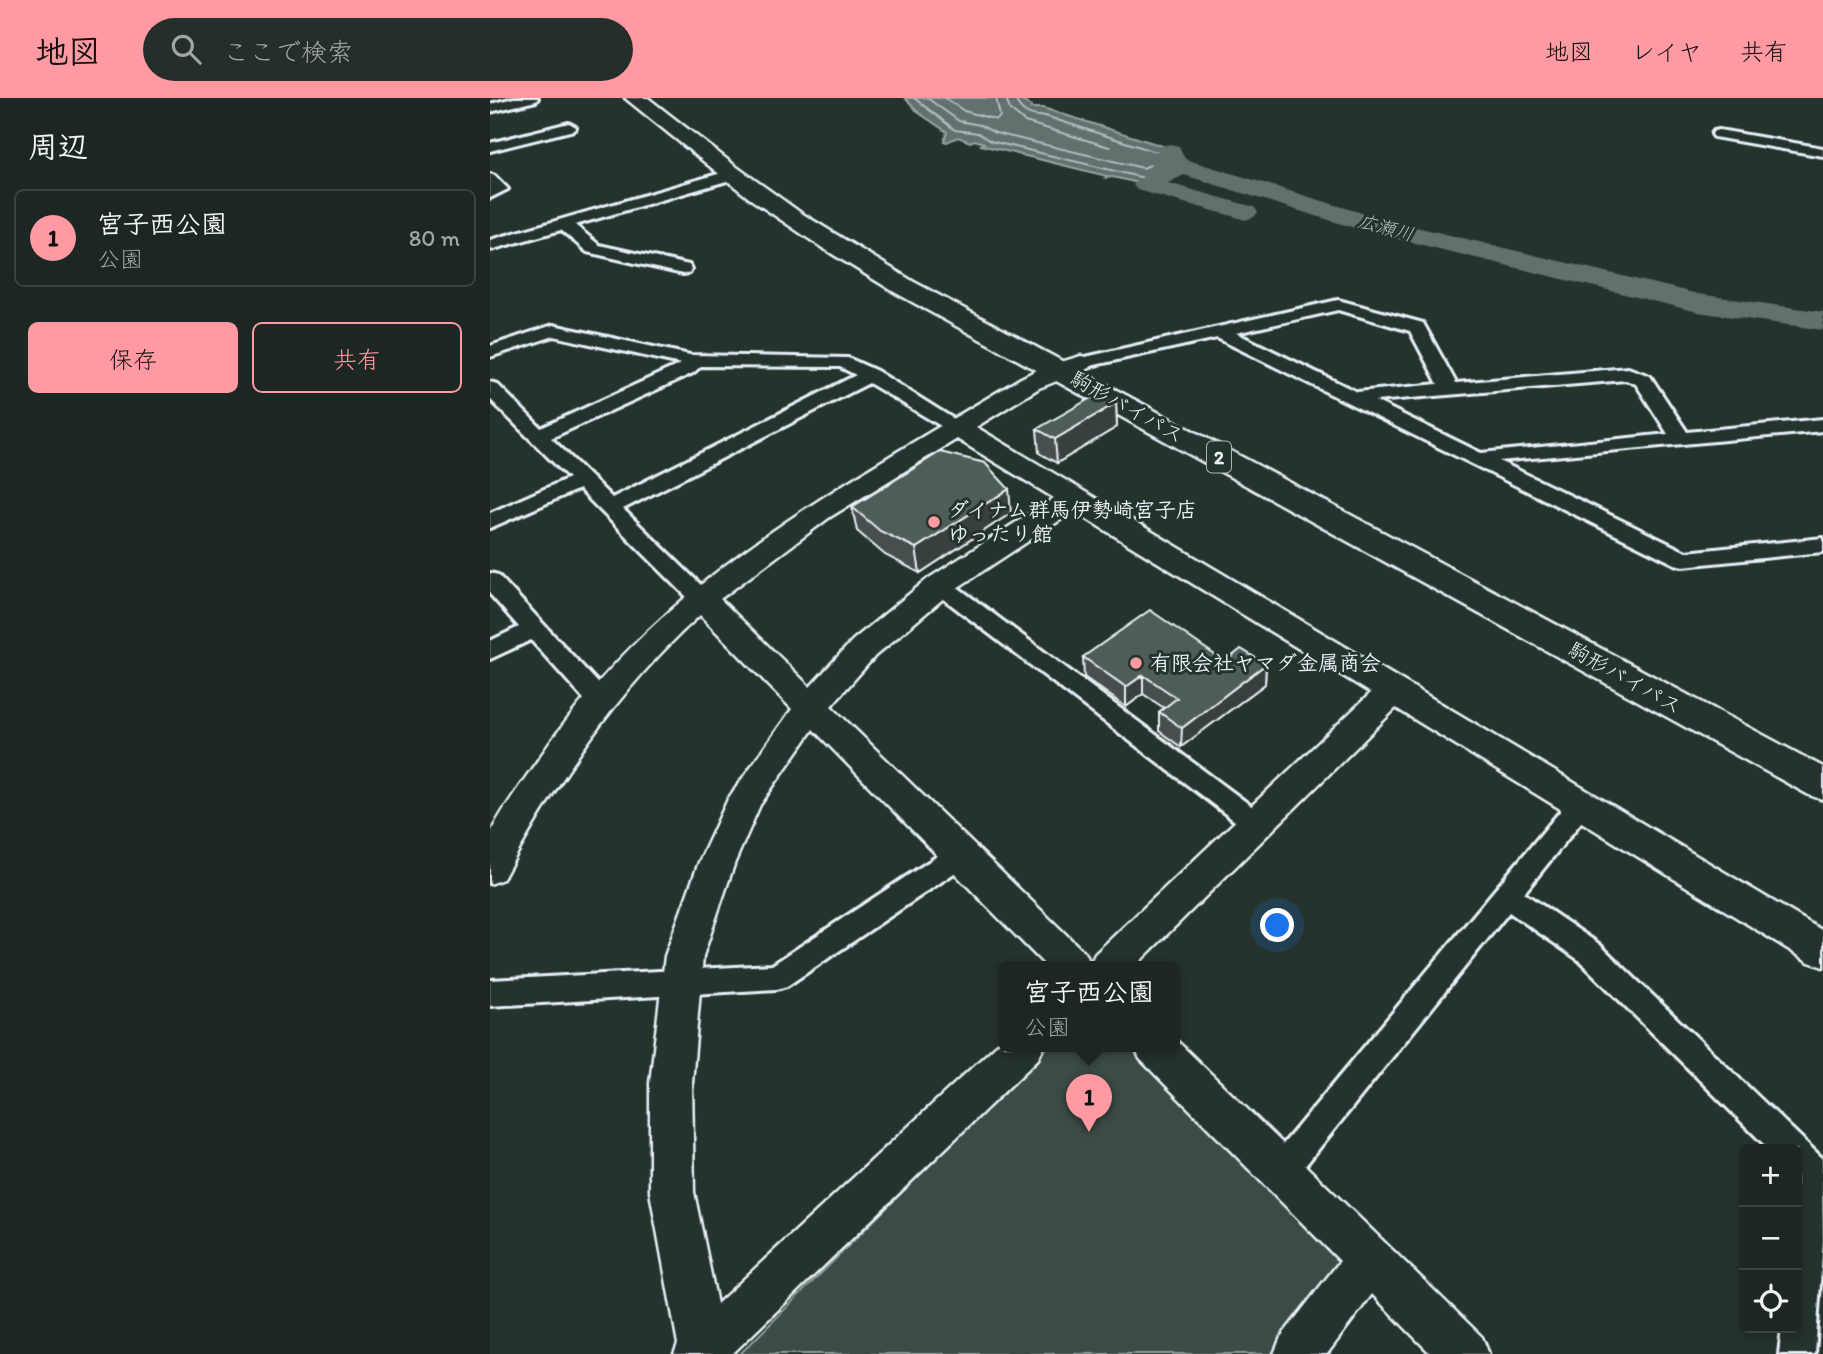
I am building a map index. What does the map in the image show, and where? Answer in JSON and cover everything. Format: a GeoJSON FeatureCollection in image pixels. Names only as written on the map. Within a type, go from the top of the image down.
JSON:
{"type":"FeatureCollection","features":[{"type":"Feature","properties":{"kind":"main road","name":"駒形バイパス"},"geometry":{"type":"LineString","coordinates":[[635,98],[733,175],[820,236],[939,309],[1070,367],[1823,761]]}},
{"type":"Feature","properties":{"kind":"main road","name":"駒形バイパス"},"geometry":{"type":"LineString","coordinates":[[660,98],[836,228],[1070,367],[1823,785]]}},
{"type":"Feature","properties":{"kind":"street"},"geometry":{"type":"LineString","coordinates":[[490,108],[531,98]]}},
{"type":"Feature","properties":{"kind":"street"},"geometry":{"type":"LineString","coordinates":[[490,147],[569,128]]}},
{"type":"Feature","properties":{"kind":"street"},"geometry":{"type":"LineString","coordinates":[[1719,134],[1823,152]]}},
{"type":"Feature","properties":{"kind":"street"},"geometry":{"type":"LineString","coordinates":[[490,245],[733,175]]}},
{"type":"Feature","properties":{"kind":"street"},"geometry":{"type":"LineString","coordinates":[[490,179],[500,189],[490,193]]}},
{"type":"Feature","properties":{"kind":"street"},"geometry":{"type":"LineString","coordinates":[[562,223],[593,249],[683,269]]}},
{"type":"Feature","properties":{"kind":"street"},"geometry":{"type":"LineString","coordinates":[[490,869],[543,776],[600,701],[701,597],[811,517],[1031,383],[1070,367],[1331,306],[1349,307],[1417,327],[1450,389]]}},
{"type":"Feature","properties":{"kind":"street"},"geometry":{"type":"LineString","coordinates":[[490,352],[554,330],[696,360],[842,362],[870,375],[1823,951]]}},
{"type":"Feature","properties":{"kind":"street"},"geometry":{"type":"LineString","coordinates":[[1219,332],[1684,559],[1823,545]]}},
{"type":"Feature","properties":{"kind":"street"},"geometry":{"type":"LineString","coordinates":[[538,436],[687,369],[696,360]]}},
{"type":"Feature","properties":{"kind":"street"},"geometry":{"type":"LineString","coordinates":[[1356,400],[1365,396],[1628,374],[1643,380],[1681,439]]}},
{"type":"Feature","properties":{"kind":"street"},"geometry":{"type":"LineString","coordinates":[[610,507],[870,375]]}},
{"type":"Feature","properties":{"kind":"street"},"geometry":{"type":"LineString","coordinates":[[490,388],[1067,961]]}},
{"type":"Feature","properties":{"kind":"street"},"geometry":{"type":"LineString","coordinates":[[1478,460],[1491,456],[1823,425]]}},
{"type":"Feature","properties":{"kind":"street"},"geometry":{"type":"LineString","coordinates":[[490,521],[582,480]]}},
{"type":"Feature","properties":{"kind":"street"},"geometry":{"type":"LineString","coordinates":[[702,1352],[672,1192],[670,1083],[684,956],[717,862],[745,799],[811,706],[864,648],[940,585],[1074,498]]}},
{"type":"Feature","properties":{"kind":"street"},"geometry":{"type":"LineString","coordinates":[[492,585],[600,701]]}},
{"type":"Feature","properties":{"kind":"street"},"geometry":{"type":"LineString","coordinates":[[940,585],[1257,824]]}},
{"type":"Feature","properties":{"kind":"street"},"geometry":{"type":"LineString","coordinates":[[490,652],[534,629]]}},
{"type":"Feature","properties":{"kind":"street"},"geometry":{"type":"LineString","coordinates":[[1114,961],[1394,691]]}},
{"type":"Feature","properties":{"kind":"street"},"geometry":{"type":"LineString","coordinates":[[1280,1171],[1581,804]]}},
{"type":"Feature","properties":{"kind":"street"},"geometry":{"type":"LineString","coordinates":[[490,992],[777,977],[960,855]]}},
{"type":"Feature","properties":{"kind":"street"},"geometry":{"type":"LineString","coordinates":[[1505,895],[1589,952],[1805,1161],[1797,1354]]}},
{"type":"Feature","properties":{"kind":"street"},"geometry":{"type":"LineString","coordinates":[[702,1352],[1018,1052]]}},
{"type":"Feature","properties":{"kind":"street"},"geometry":{"type":"LineString","coordinates":[[1160,1052],[1465,1354]]}},
{"type":"Feature","properties":{"kind":"street"},"geometry":{"type":"LineString","coordinates":[[1298,1354],[1370,1259]]}},
{"type":"Feature","properties":{"kind":"shaded area"},"geometry":{"type":"Polygon","coordinates":[[[1043,1052],[1137,1052],[1334,1251],[1339,1268],[1272,1354],[740,1354],[1043,1052]]]}},
{"type":"Feature","properties":{"kind":"water"},"geometry":{"type":"Polygon","coordinates":[[[905,98],[1016,98],[1032,106],[1031,108],[1043,108],[1169,148],[1176,169],[1146,185],[1113,177],[1105,178],[1107,176],[981,145],[984,143],[975,140],[970,142],[958,137],[947,142],[944,141],[947,132],[919,113],[905,98]]]}},
{"type":"Feature","properties":{"kind":"building"},"geometry":{"type":"Polygon","coordinates":[[[1098,394],[1116,403],[1055,439],[1037,429],[1098,394]]]}},
{"type":"Feature","properties":{"kind":"building"},"geometry":{"type":"Polygon","coordinates":[[[940,452],[985,463],[1009,489],[916,548],[880,531],[852,507],[940,452]]]}},
{"type":"Feature","properties":{"kind":"building"},"geometry":{"type":"Polygon","coordinates":[[[1150,610],[1225,662],[1241,649],[1266,664],[1182,728],[1159,712],[1177,698],[1143,675],[1126,687],[1083,657],[1150,610]]]}},
{"type":"Feature","properties":{"kind":"waterway","name":"広瀬川"},"geometry":{"type":"LineString","coordinates":[[1121,151],[1174,164]]}},
{"type":"Feature","properties":{"kind":"waterway"},"geometry":{"type":"LineString","coordinates":[[1170,151],[1174,164]]}},
{"type":"Feature","properties":{"kind":"waterway","name":"広瀬川"},"geometry":{"type":"LineString","coordinates":[[1174,164],[1370,224],[1698,303],[1823,321]]}},
{"type":"Feature","properties":{"kind":"waterway"},"geometry":{"type":"LineString","coordinates":[[1174,164],[1176,169],[1146,185],[1245,212]]}},
{"type":"Feature","properties":{"kind":"place","name":"ダイナム群馬伊勢崎宮子店 ゆったり館"},"geometry":{"type":"Point","coordinates":[934,522]}},
{"type":"Feature","properties":{"kind":"place","name":"有限会社ヤマダ金属商会"},"geometry":{"type":"Point","coordinates":[1136,663]}},
{"type":"Feature","properties":{"kind":"place","name":"宮子西公園"},"geometry":{"type":"Point","coordinates":[1089,1132]}}]}
